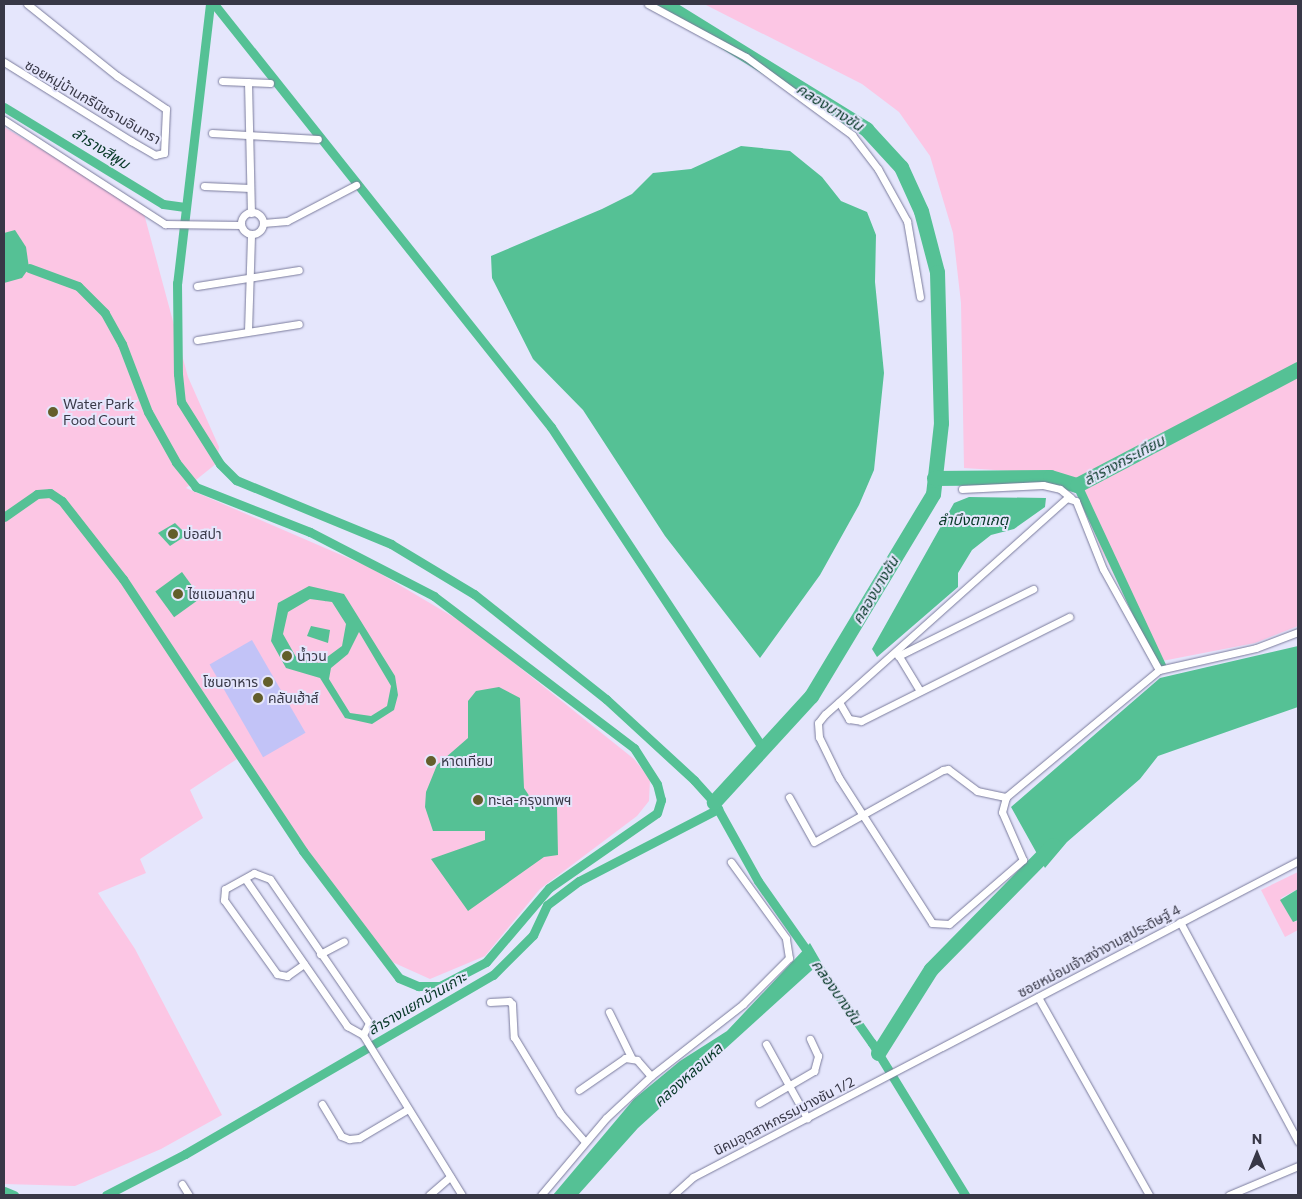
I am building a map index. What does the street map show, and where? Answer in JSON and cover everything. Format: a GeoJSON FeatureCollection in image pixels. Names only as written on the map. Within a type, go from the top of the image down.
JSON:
{"type":"FeatureCollection","features":[{"type":"Feature","properties":{"kind":"street","name":"ซอยหมู่บ้านกรีนิชรามอินทรา"},"geometry":{"type":"LineString","coordinates":[[4,62],[131,142],[155,155],[164,153],[166,109],[117,76],[27,4]]}},
{"type":"Feature","properties":{"kind":"street"},"geometry":{"type":"LineString","coordinates":[[648,4],[746,57],[852,135],[883,176],[906,221],[920,297]]}},
{"type":"Feature","properties":{"kind":"street"},"geometry":{"type":"LineString","coordinates":[[222,81],[270,83]]}},
{"type":"Feature","properties":{"kind":"street"},"geometry":{"type":"LineString","coordinates":[[248,82],[251,212]]}},
{"type":"Feature","properties":{"kind":"street"},"geometry":{"type":"LineString","coordinates":[[4,120],[165,224],[241,225],[251,234],[252,277],[248,331]]}},
{"type":"Feature","properties":{"kind":"street"},"geometry":{"type":"LineString","coordinates":[[212,133],[318,139]]}},
{"type":"Feature","properties":{"kind":"street"},"geometry":{"type":"LineString","coordinates":[[263,223],[287,221],[356,185]]}},
{"type":"Feature","properties":{"kind":"street"},"geometry":{"type":"LineString","coordinates":[[204,186],[250,188]]}},
{"type":"Feature","properties":{"kind":"street"},"geometry":{"type":"LineString","coordinates":[[241,225],[242,218],[251,212]]}},
{"type":"Feature","properties":{"kind":"street"},"geometry":{"type":"LineString","coordinates":[[251,212],[260,217],[263,223]]}},
{"type":"Feature","properties":{"kind":"street"},"geometry":{"type":"LineString","coordinates":[[251,234],[258,232],[263,223]]}},
{"type":"Feature","properties":{"kind":"street"},"geometry":{"type":"LineString","coordinates":[[197,286],[299,270]]}},
{"type":"Feature","properties":{"kind":"street"},"geometry":{"type":"LineString","coordinates":[[197,340],[299,324]]}},
{"type":"Feature","properties":{"kind":"street"},"geometry":{"type":"LineString","coordinates":[[962,488],[1043,485],[1060,489],[1072,498],[1103,569],[1159,670]]}},
{"type":"Feature","properties":{"kind":"street"},"geometry":{"type":"LineString","coordinates":[[1072,498],[1049,514],[897,654],[839,702],[818,723],[819,737],[862,813],[932,923],[948,924],[1022,860],[1002,812],[1006,797],[1159,670],[1256,648],[1298,632]]}},
{"type":"Feature","properties":{"kind":"street"},"geometry":{"type":"LineString","coordinates":[[897,654],[1033,589]]}},
{"type":"Feature","properties":{"kind":"street"},"geometry":{"type":"LineString","coordinates":[[839,702],[849,719],[861,721],[1069,617]]}},
{"type":"Feature","properties":{"kind":"street"},"geometry":{"type":"LineString","coordinates":[[897,654],[920,691]]}},
{"type":"Feature","properties":{"kind":"street"},"geometry":{"type":"LineString","coordinates":[[789,797],[814,842],[862,813],[948,769],[977,791],[1006,797]]}},
{"type":"Feature","properties":{"kind":"street","name":"ซอยหม่อมเจ้าสง่างามสุประดิษฐ์ 4"},"geometry":{"type":"LineString","coordinates":[[911,1064],[1298,860]]}},
{"type":"Feature","properties":{"kind":"street"},"geometry":{"type":"LineString","coordinates":[[541,1195],[585,1142],[651,1076],[743,1004],[789,958],[786,938],[731,862]]}},
{"type":"Feature","properties":{"kind":"street"},"geometry":{"type":"LineString","coordinates":[[304,964],[287,976],[277,974],[224,900],[225,889],[246,880],[254,872],[270,879],[369,1023],[365,1039]]}},
{"type":"Feature","properties":{"kind":"street"},"geometry":{"type":"LineString","coordinates":[[246,880],[347,1026],[365,1039],[462,1195]]}},
{"type":"Feature","properties":{"kind":"street"},"geometry":{"type":"LineString","coordinates":[[1180,922],[1298,1141]]}},
{"type":"Feature","properties":{"kind":"street"},"geometry":{"type":"LineString","coordinates":[[320,954],[344,941]]}},
{"type":"Feature","properties":{"kind":"street"},"geometry":{"type":"LineString","coordinates":[[1038,997],[1149,1195]]}},
{"type":"Feature","properties":{"kind":"street"},"geometry":{"type":"LineString","coordinates":[[490,1002],[509,1000],[512,1004],[514,1037],[560,1113],[585,1142]]}},
{"type":"Feature","properties":{"kind":"street"},"geometry":{"type":"LineString","coordinates":[[609,1012],[631,1057],[651,1076]]}},
{"type":"Feature","properties":{"kind":"street"},"geometry":{"type":"LineString","coordinates":[[759,1103],[814,1071],[818,1056],[810,1039]]}},
{"type":"Feature","properties":{"kind":"street"},"geometry":{"type":"LineString","coordinates":[[766,1044],[788,1086],[808,1118]]}},
{"type":"Feature","properties":{"kind":"street"},"geometry":{"type":"LineString","coordinates":[[580,1090],[631,1057]]}},
{"type":"Feature","properties":{"kind":"street","name":"นิคมอุตสาหกรรมบางชัน 1/2"},"geometry":{"type":"LineString","coordinates":[[673,1195],[693,1177],[911,1064]]}},
{"type":"Feature","properties":{"kind":"street"},"geometry":{"type":"LineString","coordinates":[[322,1104],[341,1136],[349,1139],[360,1138],[408,1109]]}},
{"type":"Feature","properties":{"kind":"street"},"geometry":{"type":"LineString","coordinates":[[1229,1195],[1298,1166]]}},
{"type":"Feature","properties":{"kind":"street"},"geometry":{"type":"LineString","coordinates":[[429,1195],[450,1177]]}},
{"type":"Feature","properties":{"kind":"street"},"geometry":{"type":"LineString","coordinates":[[182,1184],[189,1195]]}},
{"type":"Feature","properties":{"kind":"shaded area"},"geometry":{"type":"Polygon","coordinates":[[[704,4],[1298,4],[1298,626],[1255,643],[1157,662],[1101,549],[1077,490],[1054,474],[964,468],[961,303],[953,233],[930,156],[899,112],[862,84],[704,4]]]}},
{"type":"Feature","properties":{"kind":"shaded area"},"geometry":{"type":"Polygon","coordinates":[[[4,127],[143,210],[188,377],[219,447],[217,463],[186,488],[369,567],[467,625],[634,759],[650,779],[649,801],[637,816],[540,889],[485,956],[430,979],[390,961],[237,759],[190,790],[203,818],[140,859],[146,873],[98,893],[135,949],[222,1115],[161,1149],[75,1186],[4,1184],[4,127]]]}},
{"type":"Feature","properties":{"kind":"shaded area"},"geometry":{"type":"Polygon","coordinates":[[[1298,872],[1298,889],[1281,898],[1295,922],[1298,920],[1298,930],[1285,937],[1261,890],[1298,872]]]}},
{"type":"Feature","properties":{"kind":"water"},"geometry":{"type":"Polygon","coordinates":[[[741,146],[790,151],[822,177],[841,201],[867,212],[876,235],[875,282],[884,373],[874,470],[859,505],[820,575],[760,658],[665,536],[583,410],[533,359],[492,278],[491,256],[602,209],[632,194],[653,173],[691,169],[741,146]]]}},
{"type":"Feature","properties":{"kind":"water"},"geometry":{"type":"Polygon","coordinates":[[[15,230],[26,247],[29,268],[22,278],[4,283],[4,233],[15,230]]]}},
{"type":"Feature","properties":{"kind":"water","name":"ลำบึงตาเกตุ"},"geometry":{"type":"Polygon","coordinates":[[[969,497],[1046,498],[1045,507],[1014,529],[991,535],[972,550],[958,573],[958,587],[877,657],[872,649],[954,503],[969,497]]]}},
{"type":"Feature","properties":{"kind":"water","name":"บ่อสปา"},"geometry":{"type":"Polygon","coordinates":[[[175,523],[187,535],[170,546],[158,533],[175,523]]]}},
{"type":"Feature","properties":{"kind":"water","name":"ไซแอมลากูน"},"geometry":{"type":"Polygon","coordinates":[[[182,572],[201,598],[174,617],[155,591],[182,572]]]}},
{"type":"Feature","properties":{"kind":"water","name":"น้ำวน"},"geometry":{"type":"Polygon","coordinates":[[[309,586],[344,594],[395,676],[398,695],[394,710],[372,724],[345,718],[320,678],[286,668],[271,641],[278,603],[309,586]],[[310,599],[288,612],[283,634],[296,657],[319,663],[342,646],[346,624],[332,602],[310,599]],[[359,632],[348,654],[331,668],[329,679],[350,713],[371,716],[387,706],[391,686],[359,632]]]}},
{"type":"Feature","properties":{"kind":"water"},"geometry":{"type":"Polygon","coordinates":[[[311,626],[330,630],[328,643],[307,636],[311,626]]]}},
{"type":"Feature","properties":{"kind":"water"},"geometry":{"type":"Polygon","coordinates":[[[1298,646],[1298,707],[1158,756],[1140,779],[1067,842],[1045,868],[1011,807],[1160,678],[1298,646]]]}},
{"type":"Feature","properties":{"kind":"water","name":"ทะเล-กรุงเทพฯ"},"geometry":{"type":"Polygon","coordinates":[[[499,687],[520,698],[524,788],[534,803],[557,806],[558,855],[544,857],[468,911],[431,859],[485,840],[485,831],[433,831],[425,807],[426,792],[437,765],[468,738],[468,701],[476,691],[499,687]]]}},
{"type":"Feature","properties":{"kind":"water"},"geometry":{"type":"Polygon","coordinates":[[[1298,889],[1298,920],[1293,922],[1280,900],[1298,889]]]}},
{"type":"Feature","properties":{"kind":"water","name":"คลองหลอแหล"},"geometry":{"type":"Polygon","coordinates":[[[810,943],[821,962],[638,1128],[578,1195],[553,1195],[634,1099],[680,1061],[727,1031],[810,943]]]}},
{"type":"Feature","properties":{"kind":"building","name":"คลับเฮ้าส์"},"geometry":{"type":"Polygon","coordinates":[[[252,640],[306,733],[263,757],[210,664],[252,640]]]}},
{"type":"Feature","properties":{"kind":"waterway"},"geometry":{"type":"LineString","coordinates":[[210,4],[177,283],[178,374],[181,402],[220,464],[236,480],[391,544],[474,594],[606,699],[694,780],[714,802],[758,881],[872,1043],[965,1195]]}},
{"type":"Feature","properties":{"kind":"waterway"},"geometry":{"type":"LineString","coordinates":[[214,4],[551,427],[763,748]]}},
{"type":"Feature","properties":{"kind":"waterway","name":"คลองบางชัน"},"geometry":{"type":"LineString","coordinates":[[664,4],[866,129],[901,167],[921,211],[937,272],[941,423],[933,494],[811,696],[714,802]]}},
{"type":"Feature","properties":{"kind":"waterway","name":"ลำรางสีพูม"},"geometry":{"type":"LineString","coordinates":[[4,107],[163,204],[185,207]]}},
{"type":"Feature","properties":{"kind":"waterway"},"geometry":{"type":"LineString","coordinates":[[4,517],[37,494],[50,493],[62,501],[123,579],[303,851],[399,978],[418,986],[440,986],[486,962],[549,888],[657,813],[661,800],[657,784],[634,748],[434,596],[310,532],[196,487],[176,462],[148,412],[122,344],[105,313],[78,286],[29,268]]}},
{"type":"Feature","properties":{"kind":"waterway","name":"ลำรางกระเทียม"},"geometry":{"type":"LineString","coordinates":[[934,478],[1050,477],[1077,485],[1298,369]]}},
{"type":"Feature","properties":{"kind":"waterway"},"geometry":{"type":"LineString","coordinates":[[1077,485],[1161,665]]}},
{"type":"Feature","properties":{"kind":"waterway","name":"ลำรางแยกบ้านเกาะ"},"geometry":{"type":"LineString","coordinates":[[106,1195],[185,1154],[493,975],[533,935],[547,905],[579,881],[718,809]]}},
{"type":"Feature","properties":{"kind":"waterway"},"geometry":{"type":"LineString","coordinates":[[878,1053],[931,969],[1053,845]]}},
{"type":"Feature","properties":{"kind":"waterway"},"geometry":{"type":"LineString","coordinates":[[4,1191],[14,1195]]}},
{"type":"Feature","properties":{"kind":"place","name":"Water Park Food Court"},"geometry":{"type":"Point","coordinates":[53,412]}},
{"type":"Feature","properties":{"kind":"place","name":"บ่อสปา"},"geometry":{"type":"Point","coordinates":[173,534]}},
{"type":"Feature","properties":{"kind":"place","name":"ไซแอมลากูน"},"geometry":{"type":"Point","coordinates":[178,594]}},
{"type":"Feature","properties":{"kind":"place","name":"น้ำวน"},"geometry":{"type":"Point","coordinates":[287,656]}},
{"type":"Feature","properties":{"kind":"place","name":"โซนอาหาร"},"geometry":{"type":"Point","coordinates":[268,682]}},
{"type":"Feature","properties":{"kind":"place","name":"คลับเฮ้าส์"},"geometry":{"type":"Point","coordinates":[258,698]}},
{"type":"Feature","properties":{"kind":"place","name":"หาดเทียม"},"geometry":{"type":"Point","coordinates":[431,761]}},
{"type":"Feature","properties":{"kind":"place","name":"ทะเล-กรุงเทพฯ"},"geometry":{"type":"Point","coordinates":[478,800]}}]}
